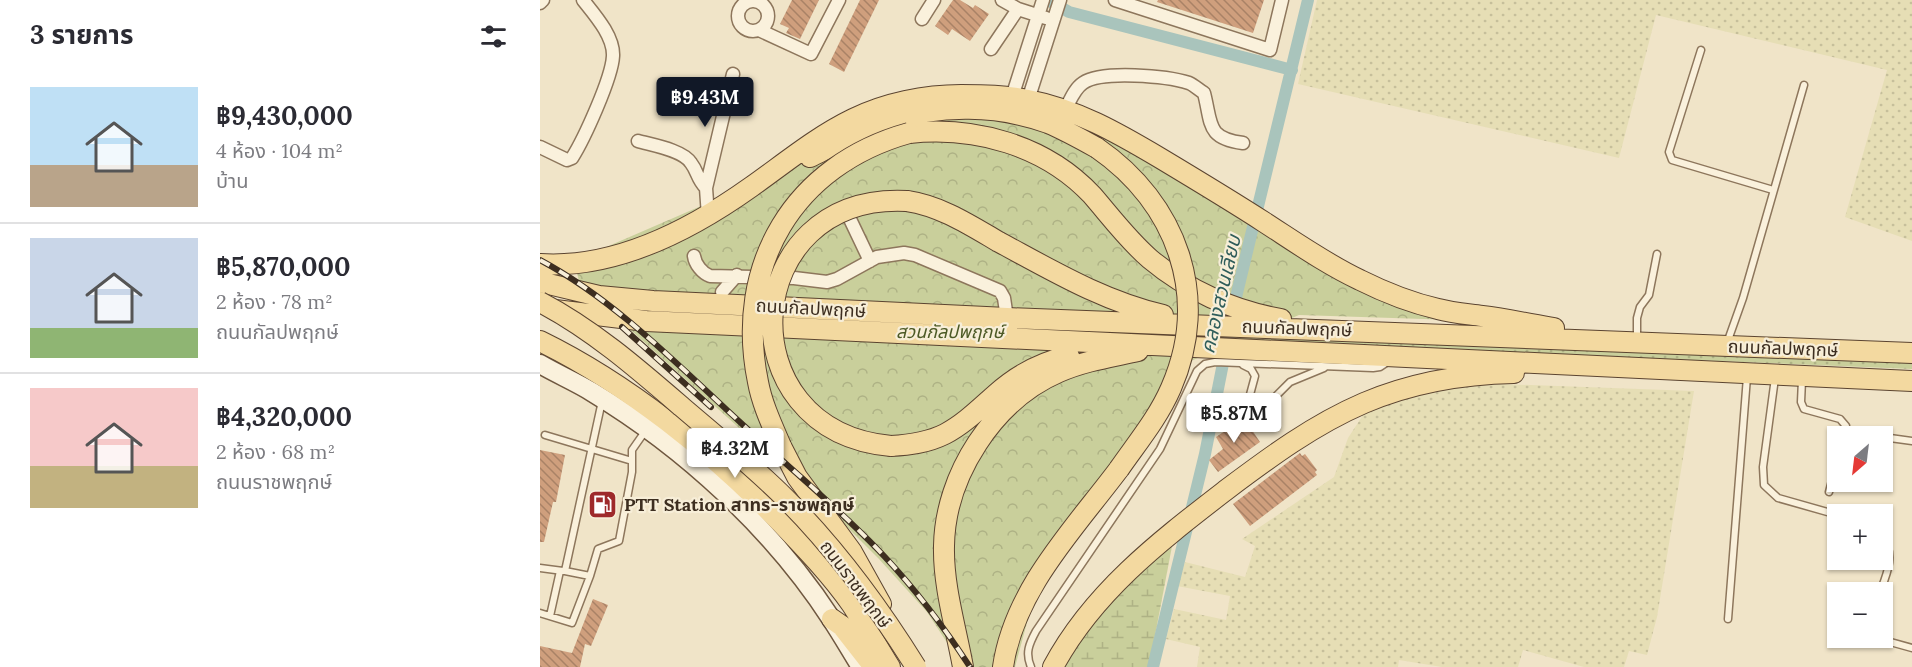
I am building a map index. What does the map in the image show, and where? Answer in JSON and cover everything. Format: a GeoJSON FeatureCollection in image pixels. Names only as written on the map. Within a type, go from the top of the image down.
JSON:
{"type":"FeatureCollection","features":[{"type":"Feature","properties":{"kind":"main road"},"geometry":{"type":"LineString","coordinates":[[540,264],[574,262],[626,251],[682,231],[752,187],[811,143],[855,118],[881,108],[932,97],[973,95],[1020,99],[1065,110],[1118,133],[1263,221],[1296,244],[1360,280],[1404,298],[1436,309],[1636,342]]}},
{"type":"Feature","properties":{"kind":"main road"},"geometry":{"type":"LineString","coordinates":[[752,187],[873,127],[900,118],[935,111],[975,110],[1020,115],[1049,124],[1097,148],[1129,173],[1158,210],[1172,236],[1187,295],[1187,330],[1176,375],[1155,417],[1031,589],[1012,628],[1003,667]]}},
{"type":"Feature","properties":{"kind":"main road"},"geometry":{"type":"LineString","coordinates":[[909,667],[865,574],[836,528],[797,477],[781,446],[761,395],[753,342],[755,297],[764,260],[780,227],[803,196],[828,172],[869,147],[909,133],[950,131],[999,139],[1049,162],[1072,177],[1091,194],[1122,232],[1158,265],[1197,291],[1224,303],[1243,318]]}},
{"type":"Feature","properties":{"kind":"main road"},"geometry":{"type":"LineString","coordinates":[[1167,345],[1080,354],[1047,362],[1007,385],[967,420],[943,435],[918,444],[891,446],[869,444],[839,433],[822,422],[800,401],[786,382],[773,346],[772,304],[780,278],[798,246],[813,230],[831,217],[850,208],[870,202],[907,201],[941,210],[1079,286],[1109,299],[1146,311],[1213,325]]}},
{"type":"Feature","properties":{"kind":"main road","name":"ถนนกัลปพฤกษ์"},"geometry":{"type":"LineString","coordinates":[[540,282],[570,290],[623,299],[1007,318],[1213,325],[1243,318],[1275,318],[1349,330],[1912,353]]}},
{"type":"Feature","properties":{"kind":"main road","name":"ถนนราชพฤกษ์"},"geometry":{"type":"LineString","coordinates":[[540,302],[583,327],[640,371],[784,497],[825,541],[859,584],[916,667]]}},
{"type":"Feature","properties":{"kind":"main road","name":"ถนนกัลปพฤกษ์"},"geometry":{"type":"LineString","coordinates":[[540,307],[646,321],[1167,345],[1234,358],[1395,355],[1912,381]]}},
{"type":"Feature","properties":{"kind":"main road","name":"ถนนราชพฤกษ์"},"geometry":{"type":"LineString","coordinates":[[540,341],[613,384],[665,421],[740,481],[805,547],[851,604],[890,667]]}},
{"type":"Feature","properties":{"kind":"main road"},"geometry":{"type":"LineString","coordinates":[[963,667],[945,566],[945,527],[955,489],[979,441],[1010,406],[1045,379],[1076,365],[1167,345]]}},
{"type":"Feature","properties":{"kind":"main road"},"geometry":{"type":"LineString","coordinates":[[540,364],[602,399],[674,448],[704,474],[778,548],[832,619],[861,667]]}},
{"type":"Feature","properties":{"kind":"main road"},"geometry":{"type":"LineString","coordinates":[[1053,667],[1067,641],[1094,606],[1130,568],[1201,509],[1269,458],[1318,427],[1364,403],[1446,379],[1491,374],[1703,372]]}},
{"type":"Feature","properties":{"kind":"main road"},"geometry":{"type":"LineString","coordinates":[[832,619],[842,626],[874,667]]}},
{"type":"Feature","properties":{"kind":"street"},"geometry":{"type":"LineString","coordinates":[[540,3],[543,0]]}},
{"type":"Feature","properties":{"kind":"street"},"geometry":{"type":"LineString","coordinates":[[540,147],[567,160],[572,158],[605,87],[614,55],[603,25],[583,0]]}},
{"type":"Feature","properties":{"kind":"street"},"geometry":{"type":"LineString","coordinates":[[759,30],[767,24],[769,3],[743,1],[738,15],[741,25],[749,31],[759,30],[811,54],[839,0]]}},
{"type":"Feature","properties":{"kind":"street"},"geometry":{"type":"LineString","coordinates":[[922,19],[934,0]]}},
{"type":"Feature","properties":{"kind":"street"},"geometry":{"type":"LineString","coordinates":[[1002,0],[1018,9],[1041,8],[1054,17]]}},
{"type":"Feature","properties":{"kind":"street"},"geometry":{"type":"LineString","coordinates":[[1020,99],[1060,0]]}},
{"type":"Feature","properties":{"kind":"street"},"geometry":{"type":"LineString","coordinates":[[1115,0],[1270,50],[1282,0]]}},
{"type":"Feature","properties":{"kind":"street"},"geometry":{"type":"LineString","coordinates":[[1020,99],[1041,8]]}},
{"type":"Feature","properties":{"kind":"street"},"geometry":{"type":"LineString","coordinates":[[991,49],[1018,9]]}},
{"type":"Feature","properties":{"kind":"street"},"geometry":{"type":"LineString","coordinates":[[708,216],[706,188],[733,74]]}},
{"type":"Feature","properties":{"kind":"street"},"geometry":{"type":"LineString","coordinates":[[1065,110],[1074,92],[1083,83],[1096,78],[1145,75],[1191,83],[1204,93],[1211,126],[1218,136],[1243,142]]}},
{"type":"Feature","properties":{"kind":"street"},"geometry":{"type":"LineString","coordinates":[[638,141],[664,147],[690,161],[699,181],[706,188]]}},
{"type":"Feature","properties":{"kind":"street"},"geometry":{"type":"LineString","coordinates":[[849,217],[870,261]]}},
{"type":"Feature","properties":{"kind":"street"},"geometry":{"type":"LineString","coordinates":[[694,256],[695,261],[707,275],[794,278],[827,282],[878,257],[897,253],[915,255],[1000,291],[1004,298],[1007,318]]}},
{"type":"Feature","properties":{"kind":"street"},"geometry":{"type":"LineString","coordinates":[[722,292],[737,275]]}},
{"type":"Feature","properties":{"kind":"lane"},"geometry":{"type":"LineString","coordinates":[[1701,50],[1669,152],[1672,160],[1773,190]]}},
{"type":"Feature","properties":{"kind":"lane"},"geometry":{"type":"LineString","coordinates":[[1726,346],[1743,298],[1804,85]]}},
{"type":"Feature","properties":{"kind":"lane"},"geometry":{"type":"LineString","coordinates":[[1636,342],[1637,318],[1640,307],[1649,295],[1657,254]]}},
{"type":"Feature","properties":{"kind":"lane"},"geometry":{"type":"LineString","coordinates":[[1031,667],[1027,658],[1027,650],[1040,625],[1160,448],[1194,376],[1215,355]]}},
{"type":"Feature","properties":{"kind":"lane"},"geometry":{"type":"LineString","coordinates":[[1234,358],[1328,367],[1376,368],[1384,365],[1395,355]]}},
{"type":"Feature","properties":{"kind":"lane"},"geometry":{"type":"LineString","coordinates":[[1234,358],[1251,369],[1256,376],[1248,402],[1250,406],[1257,408],[1268,404],[1290,382],[1328,367]]}},
{"type":"Feature","properties":{"kind":"lane"},"geometry":{"type":"LineString","coordinates":[[1728,619],[1747,374]]}},
{"type":"Feature","properties":{"kind":"lane"},"geometry":{"type":"LineString","coordinates":[[1775,375],[1763,467],[1764,485],[1778,498],[1827,512]]}},
{"type":"Feature","properties":{"kind":"lane"},"geometry":{"type":"LineString","coordinates":[[1802,376],[1800,397],[1804,409],[1840,418],[1846,426]]}},
{"type":"Feature","properties":{"kind":"lane"},"geometry":{"type":"LineString","coordinates":[[550,616],[602,399]]}},
{"type":"Feature","properties":{"kind":"lane"},"geometry":{"type":"LineString","coordinates":[[540,614],[572,623],[598,549],[619,541],[632,472],[632,450],[646,430]]}},
{"type":"Feature","properties":{"kind":"lane"},"geometry":{"type":"LineString","coordinates":[[545,435],[632,460]]}},
{"type":"Feature","properties":{"kind":"lane"},"geometry":{"type":"LineString","coordinates":[[1893,438],[1912,441]]}},
{"type":"Feature","properties":{"kind":"lane"},"geometry":{"type":"LineString","coordinates":[[540,568],[590,576]]}},
{"type":"Feature","properties":{"kind":"lane"},"geometry":{"type":"LineString","coordinates":[[1893,643],[1912,648]]}},
{"type":"Feature","properties":{"kind":"shaded area"},"geometry":{"type":"Polygon","coordinates":[[[1317,0],[1912,0],[1912,241],[1845,217],[1887,70],[1656,15],[1619,158],[1298,84],[1317,0]]]}},
{"type":"Feature","properties":{"kind":"shaded area"},"geometry":{"type":"Polygon","coordinates":[[[1500,384],[1694,391],[1657,617],[1647,655],[1629,651],[1624,667],[1584,667],[1523,650],[1518,667],[1442,667],[1399,660],[1398,667],[1197,667],[1200,647],[1166,639],[1174,609],[1226,620],[1230,596],[1177,586],[1185,562],[1245,577],[1255,546],[1242,539],[1334,477],[1348,438],[1365,412],[1405,398],[1456,386],[1500,384]]]}},
{"type":"Feature","properties":{"kind":"green space","name":"สวนกัลปพฤกษ์"},"geometry":{"type":"Polygon","coordinates":[[[911,115],[1031,122],[1079,138],[1083,117],[1298,241],[1455,320],[1299,315],[1179,366],[1038,582],[1015,667],[963,667],[927,612],[834,514],[633,332],[582,293],[574,261],[911,115]]]}},
{"type":"Feature","properties":{"kind":"green space"},"geometry":{"type":"Polygon","coordinates":[[[631,312],[1912,361],[1912,369],[1447,350],[631,312]]]}},
{"type":"Feature","properties":{"kind":"green space"},"geometry":{"type":"Polygon","coordinates":[[[1173,541],[1149,667],[1060,667],[1076,635],[1173,541]]]}},
{"type":"Feature","properties":{"kind":"building"},"geometry":{"type":"Polygon","coordinates":[[[792,0],[819,0],[800,39],[786,33],[789,28],[780,24],[792,0]]]}},
{"type":"Feature","properties":{"kind":"building"},"geometry":{"type":"Polygon","coordinates":[[[860,0],[879,0],[844,72],[829,64],[860,0]]]}},
{"type":"Feature","properties":{"kind":"building"},"geometry":{"type":"Polygon","coordinates":[[[953,0],[960,0],[973,8],[975,5],[989,14],[970,41],[952,29],[948,35],[935,26],[953,0]]]}},
{"type":"Feature","properties":{"kind":"building"},"geometry":{"type":"Polygon","coordinates":[[[1158,0],[1264,0],[1253,33],[1157,2],[1158,0]]]}},
{"type":"Feature","properties":{"kind":"building"},"geometry":{"type":"Polygon","coordinates":[[[1244,418],[1260,442],[1218,472],[1209,460],[1223,449],[1216,437],[1244,418]]]}},
{"type":"Feature","properties":{"kind":"building"},"geometry":{"type":"Polygon","coordinates":[[[540,450],[565,455],[556,502],[553,502],[544,542],[540,542],[540,450]]]}},
{"type":"Feature","properties":{"kind":"building"},"geometry":{"type":"Polygon","coordinates":[[[1300,453],[1302,456],[1305,454],[1317,470],[1315,472],[1317,475],[1250,526],[1233,504],[1300,453]]]}},
{"type":"Feature","properties":{"kind":"building"},"geometry":{"type":"Polygon","coordinates":[[[593,599],[608,605],[591,646],[585,644],[580,667],[540,667],[540,646],[572,653],[593,599]]]}},
{"type":"Feature","properties":{"kind":"waterway"},"geometry":{"type":"LineString","coordinates":[[1048,0],[1069,12],[1292,70]]}},
{"type":"Feature","properties":{"kind":"waterway","name":"คลองสวนเลียบ"},"geometry":{"type":"LineString","coordinates":[[1153,667],[1205,454],[1237,293],[1308,0]]}},
{"type":"Feature","properties":{"kind":"railway"},"geometry":{"type":"LineString","coordinates":[[540,260],[594,294],[645,335],[849,521],[884,556],[918,596],[970,667]]}},
{"type":"Feature","properties":{"kind":"railway"},"geometry":{"type":"LineString","coordinates":[[622,327],[711,407]]}},
{"type":"Feature","properties":{"kind":"place","name":"PTT Station สาทร-ราชพฤกษ์"},"geometry":{"type":"Point","coordinates":[603,504]}}]}
